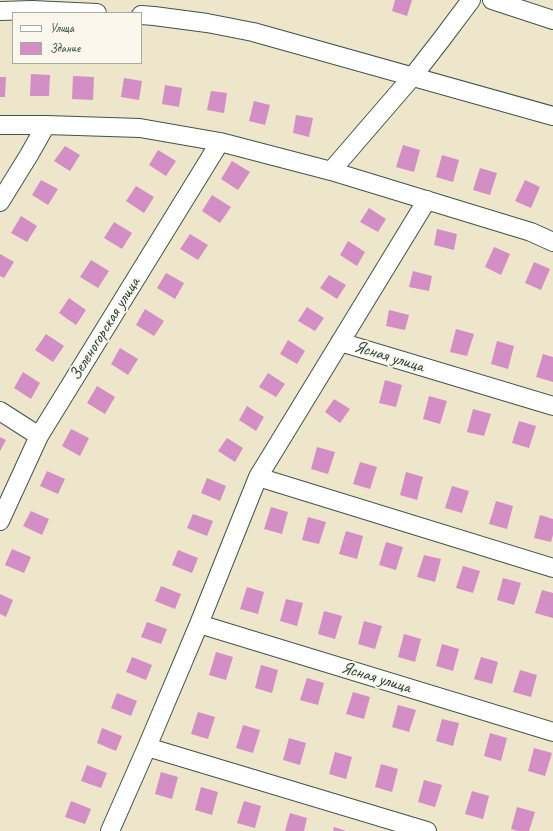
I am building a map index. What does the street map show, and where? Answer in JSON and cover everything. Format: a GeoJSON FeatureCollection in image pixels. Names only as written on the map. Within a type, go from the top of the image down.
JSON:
{"type":"FeatureCollection","features":[{"type":"Feature","properties":{"kind":"street"},"geometry":{"type":"LineString","coordinates":[[332,171],[413,76],[470,0]]}},
{"type":"Feature","properties":{"kind":"street"},"geometry":{"type":"LineString","coordinates":[[492,0],[553,20]]}},
{"type":"Feature","properties":{"kind":"street"},"geometry":{"type":"LineString","coordinates":[[0,11],[32,10],[75,12]]}},
{"type":"Feature","properties":{"kind":"street"},"geometry":{"type":"LineString","coordinates":[[142,15],[208,23],[253,32],[553,116]]}},
{"type":"Feature","properties":{"kind":"street"},"geometry":{"type":"LineString","coordinates":[[0,125],[140,128],[220,142],[332,171],[531,232],[553,242]]}},
{"type":"Feature","properties":{"kind":"street"},"geometry":{"type":"LineString","coordinates":[[0,202],[46,125]]}},
{"type":"Feature","properties":{"kind":"street","name":"Зеленогорская улица"},"geometry":{"type":"LineString","coordinates":[[0,521],[39,436],[220,142]]}},
{"type":"Feature","properties":{"kind":"street","name":"Ясная улица"},"geometry":{"type":"LineString","coordinates":[[110,831],[199,624],[258,477],[427,200]]}},
{"type":"Feature","properties":{"kind":"street","name":"Ясная улица"},"geometry":{"type":"LineString","coordinates":[[340,342],[553,406]]}},
{"type":"Feature","properties":{"kind":"street"},"geometry":{"type":"LineString","coordinates":[[0,411],[39,436]]}},
{"type":"Feature","properties":{"kind":"street"},"geometry":{"type":"LineString","coordinates":[[258,477],[553,568]]}},
{"type":"Feature","properties":{"kind":"street","name":"Ясная улица"},"geometry":{"type":"LineString","coordinates":[[199,624],[553,732]]}},
{"type":"Feature","properties":{"kind":"street"},"geometry":{"type":"LineString","coordinates":[[147,746],[427,831]]}},
{"type":"Feature","properties":{"kind":"building"},"geometry":{"type":"Polygon","coordinates":[[[395,0],[412,0],[407,16],[392,11],[395,0]]]}},
{"type":"Feature","properties":{"kind":"building"},"geometry":{"type":"Polygon","coordinates":[[[31,74],[50,75],[49,96],[30,96],[31,74]]]}},
{"type":"Feature","properties":{"kind":"building"},"geometry":{"type":"Polygon","coordinates":[[[73,76],[94,77],[93,100],[72,99],[73,76]]]}},
{"type":"Feature","properties":{"kind":"building"},"geometry":{"type":"Polygon","coordinates":[[[0,77],[6,77],[5,97],[0,97],[0,77]]]}},
{"type":"Feature","properties":{"kind":"building"},"geometry":{"type":"Polygon","coordinates":[[[124,78],[142,81],[139,100],[121,97],[124,78]]]}},
{"type":"Feature","properties":{"kind":"building"},"geometry":{"type":"Polygon","coordinates":[[[165,85],[182,88],[179,107],[162,104],[165,85]]]}},
{"type":"Feature","properties":{"kind":"building"},"geometry":{"type":"Polygon","coordinates":[[[211,91],[227,93],[224,113],[207,110],[211,91]]]}},
{"type":"Feature","properties":{"kind":"building"},"geometry":{"type":"Polygon","coordinates":[[[254,101],[270,105],[265,125],[249,121],[254,101]]]}},
{"type":"Feature","properties":{"kind":"building"},"geometry":{"type":"Polygon","coordinates":[[[296,115],[313,118],[309,137],[293,133],[296,115]]]}},
{"type":"Feature","properties":{"kind":"building"},"geometry":{"type":"Polygon","coordinates":[[[403,145],[420,150],[414,172],[396,167],[403,145]]]}},
{"type":"Feature","properties":{"kind":"building"},"geometry":{"type":"Polygon","coordinates":[[[65,146],[80,155],[70,171],[54,161],[65,146]]]}},
{"type":"Feature","properties":{"kind":"building"},"geometry":{"type":"Polygon","coordinates":[[[158,150],[176,161],[166,176],[149,165],[158,150]]]}},
{"type":"Feature","properties":{"kind":"building"},"geometry":{"type":"Polygon","coordinates":[[[442,155],[459,160],[453,182],[436,177],[442,155]]]}},
{"type":"Feature","properties":{"kind":"building"},"geometry":{"type":"Polygon","coordinates":[[[232,161],[250,172],[238,190],[221,179],[232,161]]]}},
{"type":"Feature","properties":{"kind":"building"},"geometry":{"type":"Polygon","coordinates":[[[480,168],[497,173],[490,195],[473,190],[480,168]]]}},
{"type":"Feature","properties":{"kind":"building"},"geometry":{"type":"Polygon","coordinates":[[[41,180],[58,189],[48,205],[32,195],[41,180]]]}},
{"type":"Feature","properties":{"kind":"building"},"geometry":{"type":"Polygon","coordinates":[[[525,180],[540,187],[531,208],[515,201],[525,180]]]}},
{"type":"Feature","properties":{"kind":"building"},"geometry":{"type":"Polygon","coordinates":[[[136,186],[154,197],[144,213],[126,201],[136,186]]]}},
{"type":"Feature","properties":{"kind":"building"},"geometry":{"type":"Polygon","coordinates":[[[212,195],[231,207],[220,223],[202,211],[212,195]]]}},
{"type":"Feature","properties":{"kind":"building"},"geometry":{"type":"Polygon","coordinates":[[[369,208],[386,219],[378,232],[360,222],[369,208]]]}},
{"type":"Feature","properties":{"kind":"building"},"geometry":{"type":"Polygon","coordinates":[[[21,216],[37,226],[27,242],[11,233],[21,216]]]}},
{"type":"Feature","properties":{"kind":"building"},"geometry":{"type":"Polygon","coordinates":[[[114,222],[132,233],[122,249],[104,238],[114,222]]]}},
{"type":"Feature","properties":{"kind":"building"},"geometry":{"type":"Polygon","coordinates":[[[437,229],[457,234],[454,250],[434,245],[437,229]]]}},
{"type":"Feature","properties":{"kind":"building"},"geometry":{"type":"Polygon","coordinates":[[[190,234],[208,245],[198,260],[180,249],[190,234]]]}},
{"type":"Feature","properties":{"kind":"building"},"geometry":{"type":"Polygon","coordinates":[[[348,241],[365,252],[357,266],[340,255],[348,241]]]}},
{"type":"Feature","properties":{"kind":"building"},"geometry":{"type":"Polygon","coordinates":[[[494,247],[510,254],[501,275],[485,267],[494,247]]]}},
{"type":"Feature","properties":{"kind":"building"},"geometry":{"type":"Polygon","coordinates":[[[0,254],[14,262],[4,278],[0,276],[0,254]]]}},
{"type":"Feature","properties":{"kind":"building"},"geometry":{"type":"Polygon","coordinates":[[[91,260],[109,271],[98,288],[80,277],[91,260]]]}},
{"type":"Feature","properties":{"kind":"building"},"geometry":{"type":"Polygon","coordinates":[[[534,262],[550,269],[541,290],[525,283],[534,262]]]}},
{"type":"Feature","properties":{"kind":"building"},"geometry":{"type":"Polygon","coordinates":[[[413,271],[432,276],[429,291],[409,287],[413,271]]]}},
{"type":"Feature","properties":{"kind":"building"},"geometry":{"type":"Polygon","coordinates":[[[166,273],[184,283],[175,299],[157,288],[166,273]]]}},
{"type":"Feature","properties":{"kind":"building"},"geometry":{"type":"Polygon","coordinates":[[[329,275],[346,285],[337,299],[320,288],[329,275]]]}},
{"type":"Feature","properties":{"kind":"building"},"geometry":{"type":"Polygon","coordinates":[[[69,298],[86,310],[76,325],[59,313],[69,298]]]}},
{"type":"Feature","properties":{"kind":"building"},"geometry":{"type":"Polygon","coordinates":[[[307,307],[324,318],[315,331],[298,321],[307,307]]]}},
{"type":"Feature","properties":{"kind":"building"},"geometry":{"type":"Polygon","coordinates":[[[145,309],[164,321],[154,336],[136,325],[145,309]]]}},
{"type":"Feature","properties":{"kind":"building"},"geometry":{"type":"Polygon","coordinates":[[[389,310],[409,315],[405,330],[386,326],[389,310]]]}},
{"type":"Feature","properties":{"kind":"building"},"geometry":{"type":"Polygon","coordinates":[[[456,329],[474,334],[467,356],[450,352],[456,329]]]}},
{"type":"Feature","properties":{"kind":"building"},"geometry":{"type":"Polygon","coordinates":[[[46,334],[64,346],[53,362],[35,350],[46,334]]]}},
{"type":"Feature","properties":{"kind":"building"},"geometry":{"type":"Polygon","coordinates":[[[288,340],[305,351],[297,364],[280,354],[288,340]]]}},
{"type":"Feature","properties":{"kind":"building"},"geometry":{"type":"Polygon","coordinates":[[[497,341],[514,346],[508,369],[491,364],[497,341]]]}},
{"type":"Feature","properties":{"kind":"building"},"geometry":{"type":"Polygon","coordinates":[[[120,348],[138,359],[128,375],[111,364],[120,348]]]}},
{"type":"Feature","properties":{"kind":"building"},"geometry":{"type":"Polygon","coordinates":[[[543,354],[553,357],[553,382],[536,377],[543,354]]]}},
{"type":"Feature","properties":{"kind":"building"},"geometry":{"type":"Polygon","coordinates":[[[23,372],[40,383],[31,399],[14,388],[23,372]]]}},
{"type":"Feature","properties":{"kind":"building"},"geometry":{"type":"Polygon","coordinates":[[[268,373],[285,384],[276,397],[259,387],[268,373]]]}},
{"type":"Feature","properties":{"kind":"building"},"geometry":{"type":"Polygon","coordinates":[[[385,380],[402,385],[396,407],[379,403],[385,380]]]}},
{"type":"Feature","properties":{"kind":"building"},"geometry":{"type":"Polygon","coordinates":[[[97,386],[115,397],[105,414],[87,403],[97,386]]]}},
{"type":"Feature","properties":{"kind":"building"},"geometry":{"type":"Polygon","coordinates":[[[429,396],[447,401],[440,424],[423,419],[429,396]]]}},
{"type":"Feature","properties":{"kind":"building"},"geometry":{"type":"Polygon","coordinates":[[[334,399],[350,409],[340,423],[325,412],[334,399]]]}},
{"type":"Feature","properties":{"kind":"building"},"geometry":{"type":"Polygon","coordinates":[[[247,406],[264,417],[256,431],[239,420],[247,406]]]}},
{"type":"Feature","properties":{"kind":"building"},"geometry":{"type":"Polygon","coordinates":[[[473,409],[491,414],[484,436],[467,432],[473,409]]]}},
{"type":"Feature","properties":{"kind":"building"},"geometry":{"type":"Polygon","coordinates":[[[519,421],[536,426],[529,448],[512,443],[519,421]]]}},
{"type":"Feature","properties":{"kind":"building"},"geometry":{"type":"Polygon","coordinates":[[[71,429],[89,438],[80,456],[62,446],[71,429]]]}},
{"type":"Feature","properties":{"kind":"building"},"geometry":{"type":"Polygon","coordinates":[[[0,437],[6,440],[0,451],[0,437]]]}},
{"type":"Feature","properties":{"kind":"building"},"geometry":{"type":"Polygon","coordinates":[[[227,438],[243,448],[235,462],[218,451],[227,438]]]}},
{"type":"Feature","properties":{"kind":"building"},"geometry":{"type":"Polygon","coordinates":[[[317,447],[335,452],[328,474],[311,469],[317,447]]]}},
{"type":"Feature","properties":{"kind":"building"},"geometry":{"type":"Polygon","coordinates":[[[360,462],[377,467],[370,489],[353,484],[360,462]]]}},
{"type":"Feature","properties":{"kind":"building"},"geometry":{"type":"Polygon","coordinates":[[[47,471],[65,479],[58,494],[40,486],[47,471]]]}},
{"type":"Feature","properties":{"kind":"building"},"geometry":{"type":"Polygon","coordinates":[[[406,472],[423,477],[417,500],[400,495],[406,472]]]}},
{"type":"Feature","properties":{"kind":"building"},"geometry":{"type":"Polygon","coordinates":[[[207,478],[226,486],[220,501],[201,493],[207,478]]]}},
{"type":"Feature","properties":{"kind":"building"},"geometry":{"type":"Polygon","coordinates":[[[452,486],[469,491],[462,513],[445,508],[452,486]]]}},
{"type":"Feature","properties":{"kind":"building"},"geometry":{"type":"Polygon","coordinates":[[[496,501],[513,506],[507,529],[489,524],[496,501]]]}},
{"type":"Feature","properties":{"kind":"building"},"geometry":{"type":"Polygon","coordinates":[[[271,507],[288,512],[282,534],[264,529],[271,507]]]}},
{"type":"Feature","properties":{"kind":"building"},"geometry":{"type":"Polygon","coordinates":[[[31,511],[49,519],[42,535],[23,526],[31,511]]]}},
{"type":"Feature","properties":{"kind":"building"},"geometry":{"type":"Polygon","coordinates":[[[193,514],[213,521],[207,536],[187,528],[193,514]]]}},
{"type":"Feature","properties":{"kind":"building"},"geometry":{"type":"Polygon","coordinates":[[[540,515],[553,519],[553,535],[551,542],[534,538],[540,515]]]}},
{"type":"Feature","properties":{"kind":"building"},"geometry":{"type":"Polygon","coordinates":[[[308,517],[326,522],[319,544],[302,540],[308,517]]]}},
{"type":"Feature","properties":{"kind":"building"},"geometry":{"type":"Polygon","coordinates":[[[346,531],[363,536],[357,559],[339,554],[346,531]]]}},
{"type":"Feature","properties":{"kind":"building"},"geometry":{"type":"Polygon","coordinates":[[[386,542],[403,547],[396,570],[379,565],[386,542]]]}},
{"type":"Feature","properties":{"kind":"building"},"geometry":{"type":"Polygon","coordinates":[[[12,549],[31,557],[24,573],[5,565],[12,549]]]}},
{"type":"Feature","properties":{"kind":"building"},"geometry":{"type":"Polygon","coordinates":[[[178,550],[198,558],[192,573],[172,565],[178,550]]]}},
{"type":"Feature","properties":{"kind":"building"},"geometry":{"type":"Polygon","coordinates":[[[424,555],[441,559],[435,582],[417,577],[424,555]]]}},
{"type":"Feature","properties":{"kind":"building"},"geometry":{"type":"Polygon","coordinates":[[[463,566],[480,571],[473,593],[456,588],[463,566]]]}},
{"type":"Feature","properties":{"kind":"building"},"geometry":{"type":"Polygon","coordinates":[[[503,578],[521,583],[514,605],[497,600],[503,578]]]}},
{"type":"Feature","properties":{"kind":"building"},"geometry":{"type":"Polygon","coordinates":[[[161,586],[181,594],[175,609],[155,601],[161,586]]]}},
{"type":"Feature","properties":{"kind":"building"},"geometry":{"type":"Polygon","coordinates":[[[247,587],[264,592],[258,614],[240,609],[247,587]]]}},
{"type":"Feature","properties":{"kind":"building"},"geometry":{"type":"Polygon","coordinates":[[[542,590],[553,593],[553,618],[535,613],[542,590]]]}},
{"type":"Feature","properties":{"kind":"building"},"geometry":{"type":"Polygon","coordinates":[[[0,594],[13,600],[6,617],[0,614],[0,594]]]}},
{"type":"Feature","properties":{"kind":"building"},"geometry":{"type":"Polygon","coordinates":[[[286,599],[303,603],[297,626],[280,621],[286,599]]]}},
{"type":"Feature","properties":{"kind":"building"},"geometry":{"type":"Polygon","coordinates":[[[324,611],[342,616],[335,639],[318,634],[324,611]]]}},
{"type":"Feature","properties":{"kind":"building"},"geometry":{"type":"Polygon","coordinates":[[[364,621],[382,626],[375,649],[358,644],[364,621]]]}},
{"type":"Feature","properties":{"kind":"building"},"geometry":{"type":"Polygon","coordinates":[[[147,622],[167,629],[161,644],[141,637],[147,622]]]}},
{"type":"Feature","properties":{"kind":"building"},"geometry":{"type":"Polygon","coordinates":[[[404,634],[421,639],[415,662],[398,657],[404,634]]]}},
{"type":"Feature","properties":{"kind":"building"},"geometry":{"type":"Polygon","coordinates":[[[442,644],[459,649],[453,671],[436,666],[442,644]]]}},
{"type":"Feature","properties":{"kind":"building"},"geometry":{"type":"Polygon","coordinates":[[[216,652],[233,657],[226,680],[209,675],[216,652]]]}},
{"type":"Feature","properties":{"kind":"building"},"geometry":{"type":"Polygon","coordinates":[[[132,657],[152,665],[146,680],[126,672],[132,657]]]}},
{"type":"Feature","properties":{"kind":"building"},"geometry":{"type":"Polygon","coordinates":[[[481,657],[498,662],[492,684],[474,679],[481,657]]]}},
{"type":"Feature","properties":{"kind":"building"},"geometry":{"type":"Polygon","coordinates":[[[261,665],[278,670],[272,693],[255,688],[261,665]]]}},
{"type":"Feature","properties":{"kind":"building"},"geometry":{"type":"Polygon","coordinates":[[[520,670],[537,675],[531,697],[513,692],[520,670]]]}},
{"type":"Feature","properties":{"kind":"building"},"geometry":{"type":"Polygon","coordinates":[[[307,678],[324,683],[318,705],[300,700],[307,678]]]}},
{"type":"Feature","properties":{"kind":"building"},"geometry":{"type":"Polygon","coordinates":[[[353,692],[370,697],[364,719],[346,714],[353,692]]]}},
{"type":"Feature","properties":{"kind":"building"},"geometry":{"type":"Polygon","coordinates":[[[117,693],[137,701],[131,716],[111,708],[117,693]]]}},
{"type":"Feature","properties":{"kind":"building"},"geometry":{"type":"Polygon","coordinates":[[[398,705],[416,710],[409,732],[392,727],[398,705]]]}},
{"type":"Feature","properties":{"kind":"building"},"geometry":{"type":"Polygon","coordinates":[[[198,712],[215,717],[208,739],[191,734],[198,712]]]}},
{"type":"Feature","properties":{"kind":"building"},"geometry":{"type":"Polygon","coordinates":[[[442,719],[459,723],[453,746],[436,741],[442,719]]]}},
{"type":"Feature","properties":{"kind":"building"},"geometry":{"type":"Polygon","coordinates":[[[243,725],[260,730],[253,753],[236,748],[243,725]]]}},
{"type":"Feature","properties":{"kind":"building"},"geometry":{"type":"Polygon","coordinates":[[[102,728],[122,736],[116,751],[97,743],[102,728]]]}},
{"type":"Feature","properties":{"kind":"building"},"geometry":{"type":"Polygon","coordinates":[[[490,733],[507,738],[501,761],[484,756],[490,733]]]}},
{"type":"Feature","properties":{"kind":"building"},"geometry":{"type":"Polygon","coordinates":[[[289,738],[306,743],[300,765],[283,760],[289,738]]]}},
{"type":"Feature","properties":{"kind":"building"},"geometry":{"type":"Polygon","coordinates":[[[534,748],[552,753],[545,776],[528,771],[534,748]]]}},
{"type":"Feature","properties":{"kind":"building"},"geometry":{"type":"Polygon","coordinates":[[[335,752],[352,757],[346,779],[329,774],[335,752]]]}},
{"type":"Feature","properties":{"kind":"building"},"geometry":{"type":"Polygon","coordinates":[[[381,764],[398,769],[392,792],[375,787],[381,764]]]}},
{"type":"Feature","properties":{"kind":"building"},"geometry":{"type":"Polygon","coordinates":[[[87,765],[107,773],[101,788],[81,781],[87,765]]]}},
{"type":"Feature","properties":{"kind":"building"},"geometry":{"type":"Polygon","coordinates":[[[161,772],[178,777],[172,799],[155,794],[161,772]]]}},
{"type":"Feature","properties":{"kind":"building"},"geometry":{"type":"Polygon","coordinates":[[[424,780],[442,785],[435,807],[418,802],[424,780]]]}},
{"type":"Feature","properties":{"kind":"building"},"geometry":{"type":"Polygon","coordinates":[[[201,787],[218,792],[212,815],[195,810],[201,787]]]}},
{"type":"Feature","properties":{"kind":"building"},"geometry":{"type":"Polygon","coordinates":[[[472,791],[489,796],[483,819],[465,814],[472,791]]]}},
{"type":"Feature","properties":{"kind":"building"},"geometry":{"type":"Polygon","coordinates":[[[71,801],[91,809],[85,824],[65,817],[71,801]]]}},
{"type":"Feature","properties":{"kind":"building"},"geometry":{"type":"Polygon","coordinates":[[[244,801],[261,806],[255,828],[237,823],[244,801]]]}},
{"type":"Feature","properties":{"kind":"building"},"geometry":{"type":"Polygon","coordinates":[[[517,807],[535,812],[529,831],[517,831],[511,829],[517,807]]]}},
{"type":"Feature","properties":{"kind":"building"},"geometry":{"type":"Polygon","coordinates":[[[290,813],[307,818],[304,831],[285,831],[290,813]]]}},
{"type":"Feature","properties":{"kind":"building"},"geometry":{"type":"Polygon","coordinates":[[[334,827],[346,831],[333,831],[334,827]]]}}]}
